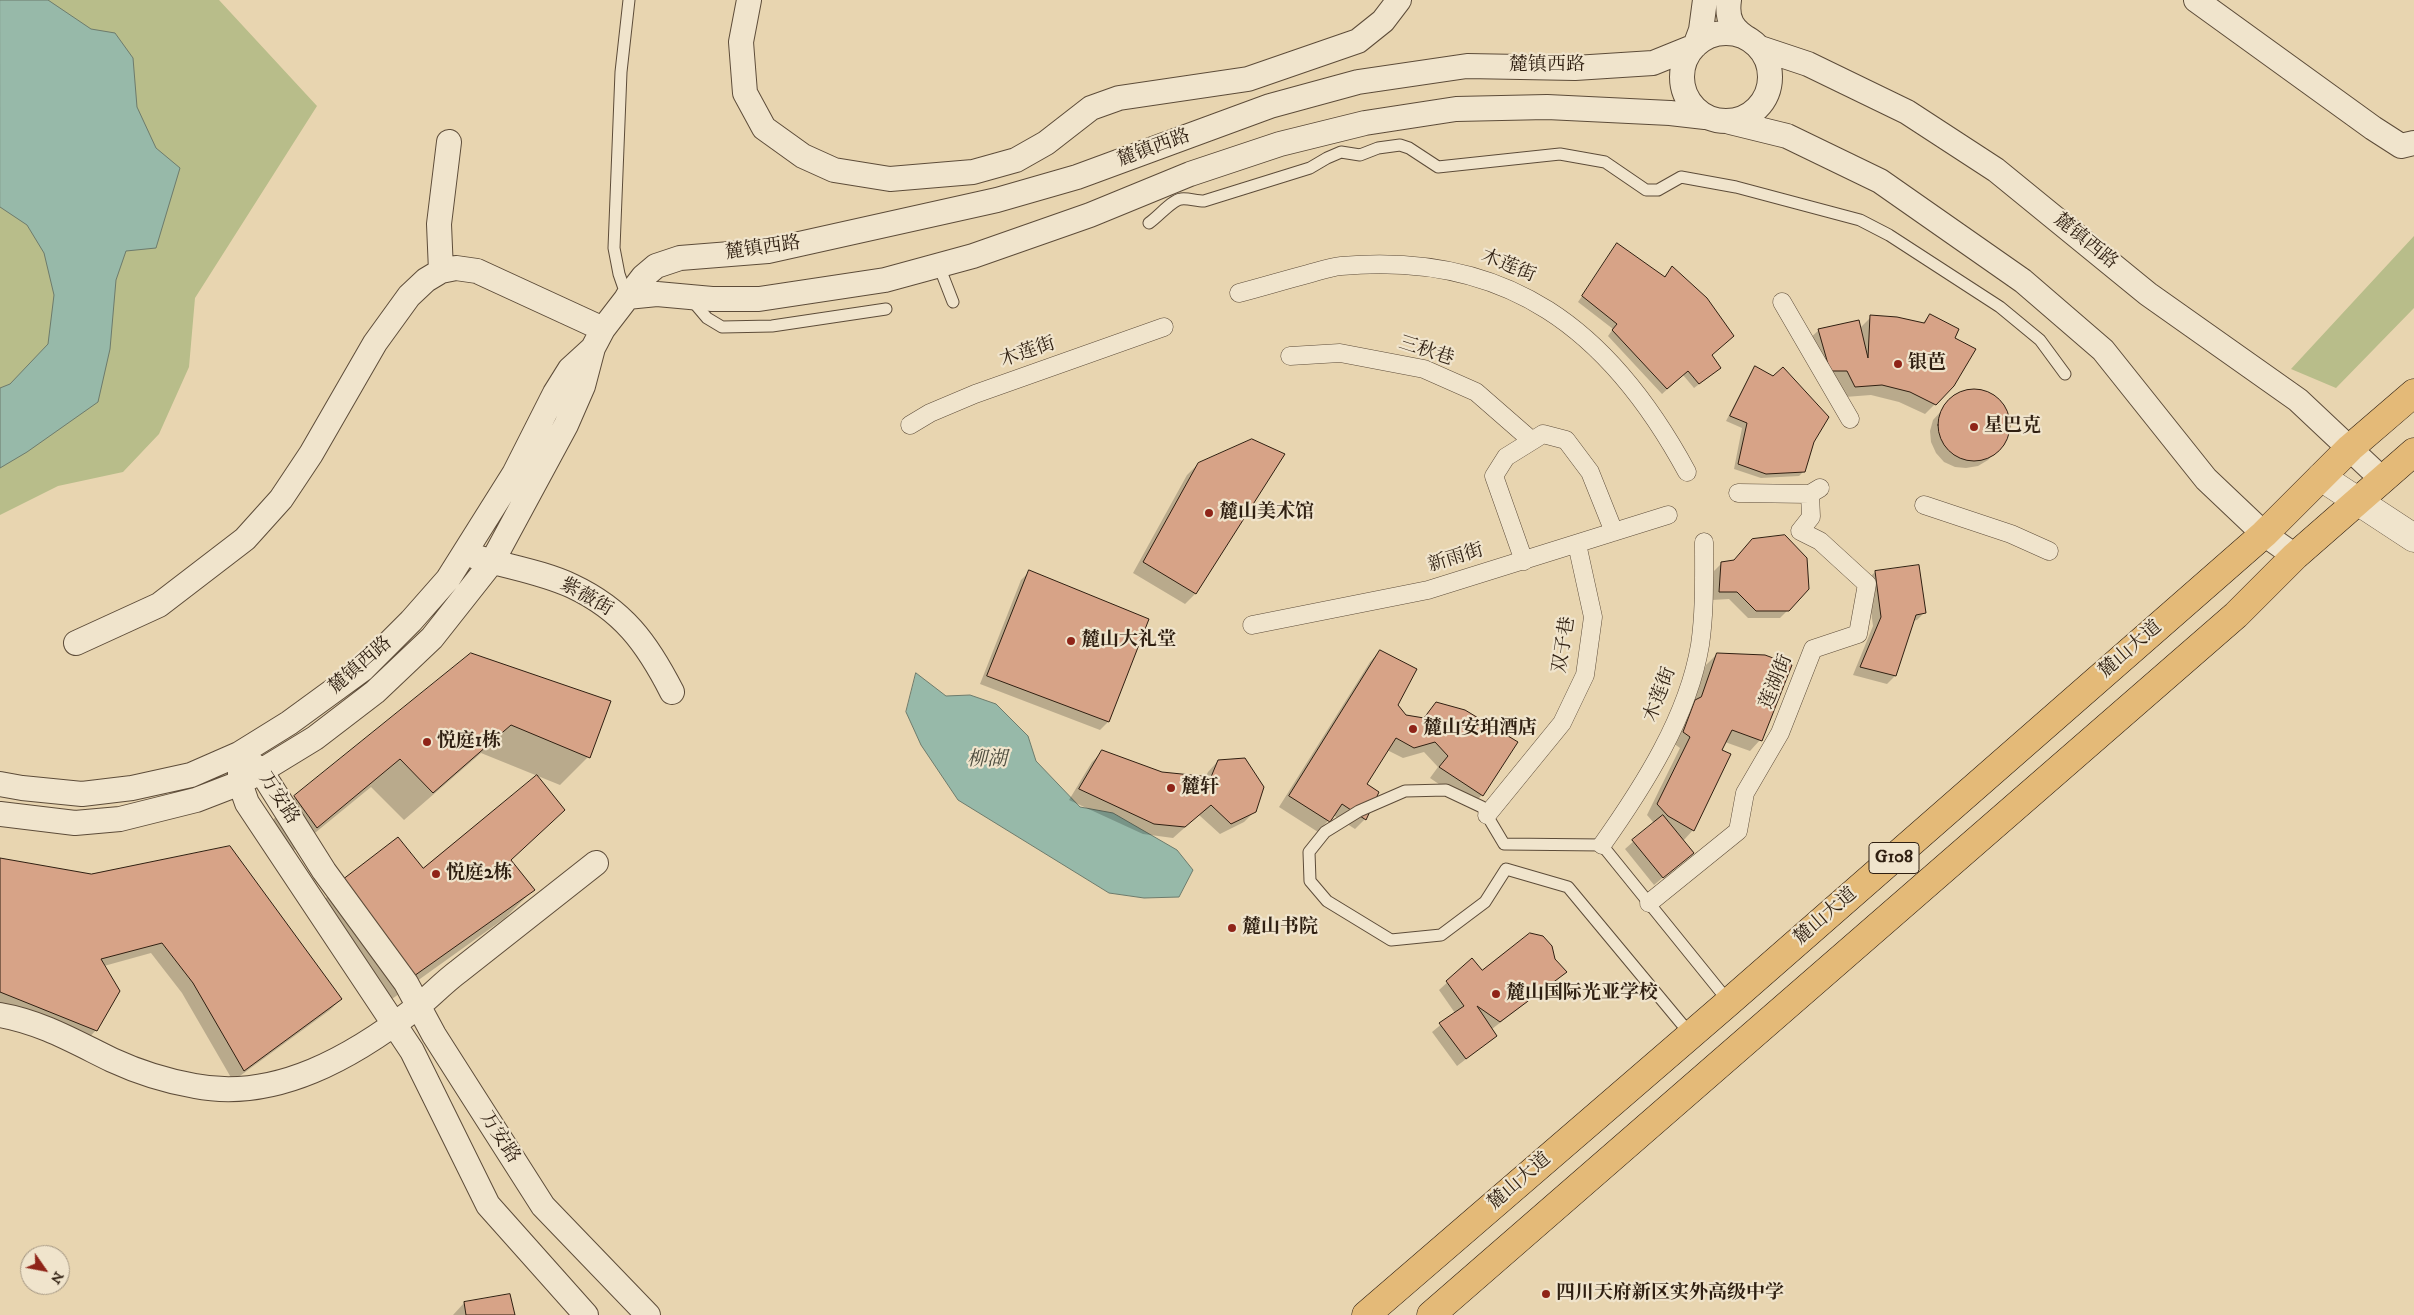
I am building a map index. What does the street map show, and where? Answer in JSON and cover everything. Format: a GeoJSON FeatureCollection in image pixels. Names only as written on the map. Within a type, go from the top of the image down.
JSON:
{"type":"FeatureCollection","features":[{"type":"Feature","properties":{"kind":"highway","name":"麓山大道"},"geometry":{"type":"LineString","coordinates":[[1366,1315],[1729,1002],[2264,534],[2350,448],[2414,393]]}},
{"type":"Feature","properties":{"kind":"highway","name":"G108"},"geometry":{"type":"LineString","coordinates":[[1431,1315],[2221,628],[2295,556],[2414,452]]}},
{"type":"Feature","properties":{"kind":"street"},"geometry":{"type":"LineString","coordinates":[[749,0],[741,42],[745,93],[764,128],[804,156],[834,170],[890,179],[973,172],[1016,160],[1046,143],[1091,108],[1118,98],[1248,79],[1358,41],[1383,21],[1399,0]]}},
{"type":"Feature","properties":{"kind":"street"},"geometry":{"type":"LineString","coordinates":[[1705,0],[1701,30],[1695,46],[1684,64],[1682,86],[1687,99],[1705,117]]}},
{"type":"Feature","properties":{"kind":"street"},"geometry":{"type":"LineString","coordinates":[[1729,0],[1727,12],[1736,31],[1755,44],[1767,58],[1771,70],[1771,83],[1762,105],[1753,114],[1730,122]]}},
{"type":"Feature","properties":{"kind":"street"},"geometry":{"type":"LineString","coordinates":[[2196,0],[2373,128],[2401,146],[2414,144]]}},
{"type":"Feature","properties":{"kind":"street"},"geometry":{"type":"LineString","coordinates":[[1695,46],[1706,38],[1720,33],[1734,33],[1755,44]]}},
{"type":"Feature","properties":{"kind":"street","name":"麓镇西路"},"geometry":{"type":"LineString","coordinates":[[1755,44],[1808,64],[1907,112],[1996,170],[2148,294],[2298,400],[2383,480]]}},
{"type":"Feature","properties":{"kind":"street","name":"麓镇西路"},"geometry":{"type":"LineString","coordinates":[[0,784],[82,794],[132,788],[191,775],[239,754],[289,723],[363,669],[411,621],[448,579],[514,474],[555,393],[570,369],[598,339],[643,277],[656,266],[680,258],[768,251],[997,200],[1077,177],[1270,106],[1358,82],[1468,66],[1575,68],[1653,63],[1695,46]]}},
{"type":"Feature","properties":{"kind":"street"},"geometry":{"type":"LineString","coordinates":[[628,297],[657,294],[759,299],[885,280],[939,266],[1090,215],[1190,174],[1280,144],[1365,123],[1456,109],[1520,108],[1670,113],[1705,117],[1787,136],[1880,181],[2023,281],[2103,350],[2206,479],[2264,534],[2295,556]]}},
{"type":"Feature","properties":{"kind":"street"},"geometry":{"type":"LineString","coordinates":[[442,271],[439,224],[449,142]]}},
{"type":"Feature","properties":{"kind":"street","name":"木莲街"},"geometry":{"type":"LineString","coordinates":[[1239,293],[1339,266],[1403,263],[1467,273],[1535,301],[1571,325],[1608,360],[1645,402],[1687,472]]}},
{"type":"Feature","properties":{"kind":"street"},"geometry":{"type":"LineString","coordinates":[[0,814],[75,823],[120,819],[196,800],[240,783],[261,771],[314,738],[375,692],[432,638],[492,562],[566,425],[583,386],[598,339],[477,272],[456,268],[442,271],[426,280],[409,296],[375,343],[311,454],[281,499],[245,539],[159,605],[76,643]]}},
{"type":"Feature","properties":{"kind":"street"},"geometry":{"type":"LineString","coordinates":[[1782,302],[1850,419]]}},
{"type":"Feature","properties":{"kind":"street","name":"木莲街"},"geometry":{"type":"LineString","coordinates":[[910,425],[930,413],[975,394],[1164,328]]}},
{"type":"Feature","properties":{"kind":"street","name":"三秋巷"},"geometry":{"type":"LineString","coordinates":[[1290,356],[1340,354],[1424,369],[1476,392],[1531,440]]}},
{"type":"Feature","properties":{"kind":"street"},"geometry":{"type":"LineString","coordinates":[[1524,561],[1494,476],[1506,457],[1543,434],[1566,440],[1590,472],[1614,532]]}},
{"type":"Feature","properties":{"kind":"street"},"geometry":{"type":"LineString","coordinates":[[2321,477],[2414,538]]}},
{"type":"Feature","properties":{"kind":"street","name":"莲湖街"},"geometry":{"type":"LineString","coordinates":[[1649,903],[1738,831],[1745,793],[1780,732],[1813,649],[1858,634],[1867,584],[1820,541],[1800,531],[1811,517],[1815,491],[1738,493]]}},
{"type":"Feature","properties":{"kind":"street"},"geometry":{"type":"LineString","coordinates":[[1924,505],[2011,534],[2049,551]]}},
{"type":"Feature","properties":{"kind":"street","name":"新雨街"},"geometry":{"type":"LineString","coordinates":[[1252,624],[1428,590],[1668,515]]}},
{"type":"Feature","properties":{"kind":"street","name":"木莲街"},"geometry":{"type":"LineString","coordinates":[[1602,845],[1635,798],[1662,749],[1686,695],[1700,645],[1704,592],[1704,542]]}},
{"type":"Feature","properties":{"kind":"street","name":"双子巷"},"geometry":{"type":"LineString","coordinates":[[1487,815],[1562,724],[1585,675],[1593,617],[1577,544]]}},
{"type":"Feature","properties":{"kind":"street","name":"紫薇街"},"geometry":{"type":"LineString","coordinates":[[465,553],[571,585],[603,603],[627,623],[653,654],[672,692]]}},
{"type":"Feature","properties":{"kind":"street","name":"万安路"},"geometry":{"type":"LineString","coordinates":[[239,754],[261,771],[324,872],[406,983],[434,1035],[543,1206],[648,1315]]}},
{"type":"Feature","properties":{"kind":"street","name":"万安路"},"geometry":{"type":"LineString","coordinates":[[239,754],[240,783],[248,803],[412,1051],[488,1205],[586,1315]]}},
{"type":"Feature","properties":{"kind":"street"},"geometry":{"type":"LineString","coordinates":[[0,1015],[38,1024],[114,1060],[149,1074],[196,1087],[229,1090],[260,1087],[296,1077],[352,1051],[394,1024],[596,863]]}},
{"type":"Feature","properties":{"kind":"lane"},"geometry":{"type":"LineString","coordinates":[[628,297],[619,274],[614,248],[621,72],[629,0]]}},
{"type":"Feature","properties":{"kind":"lane"},"geometry":{"type":"LineString","coordinates":[[1149,223],[1175,200],[1184,198],[1193,201],[1204,201],[1310,168],[1341,152],[1360,155],[1378,148],[1400,145],[1409,148],[1438,167],[1560,154],[1605,162],[1646,190],[1658,190],[1681,177],[1736,187],[1860,220],[1888,235],[2000,308],[2040,340],[2065,374]]}},
{"type":"Feature","properties":{"kind":"lane"},"geometry":{"type":"LineString","coordinates":[[939,266],[953,302]]}},
{"type":"Feature","properties":{"kind":"lane"},"geometry":{"type":"LineString","coordinates":[[689,297],[707,318],[722,327],[772,326],[886,308]]}},
{"type":"Feature","properties":{"kind":"lane"},"geometry":{"type":"LineString","coordinates":[[1691,1035],[1568,887],[1506,869],[1485,902],[1441,935],[1391,940],[1327,901],[1310,881],[1309,852],[1325,832],[1359,811],[1405,790],[1446,790],[1482,807],[1504,844],[1602,845],[1729,1002]]}},
{"type":"Feature","properties":{"kind":"green space"},"geometry":{"type":"Polygon","coordinates":[[[0,0],[219,0],[317,106],[195,298],[189,367],[159,434],[123,472],[58,486],[0,515],[0,0]]]}},
{"type":"Feature","properties":{"kind":"green space"},"geometry":{"type":"Polygon","coordinates":[[[2414,236],[2414,308],[2336,388],[2291,369],[2414,236]]]}},
{"type":"Feature","properties":{"kind":"water"},"geometry":{"type":"Polygon","coordinates":[[[0,0],[48,0],[91,29],[115,33],[133,58],[137,107],[156,148],[180,168],[156,248],[126,251],[116,280],[110,349],[98,402],[27,452],[0,468],[0,388],[10,384],[48,344],[54,295],[44,253],[27,225],[0,207],[0,0]]]}},
{"type":"Feature","properties":{"kind":"water","name":"柳湖"},"geometry":{"type":"Polygon","coordinates":[[[916,673],[946,696],[970,695],[996,704],[1028,736],[1036,761],[1080,807],[1113,813],[1177,850],[1193,870],[1179,897],[1144,898],[1109,893],[958,800],[921,745],[906,712],[916,673]]]}},
{"type":"Feature","properties":{"kind":"building"},"geometry":{"type":"Polygon","coordinates":[[[1617,243],[1665,277],[1672,266],[1707,298],[1734,336],[1712,355],[1721,368],[1699,384],[1688,371],[1667,389],[1612,330],[1617,324],[1582,296],[1617,243]]]}},
{"type":"Feature","properties":{"kind":"building","name":"银芭"},"geometry":{"type":"Polygon","coordinates":[[[1930,314],[1959,329],[1955,338],[1976,349],[1954,386],[1936,405],[1910,392],[1882,385],[1855,387],[1847,371],[1830,371],[1818,329],[1859,320],[1868,358],[1870,315],[1897,317],[1924,323],[1930,314]]]}},
{"type":"Feature","properties":{"kind":"building"},"geometry":{"type":"Polygon","coordinates":[[[1755,366],[1773,376],[1783,367],[1829,417],[1814,442],[1805,472],[1766,474],[1738,464],[1747,423],[1730,416],[1755,366]]]}},
{"type":"Feature","properties":{"kind":"building","name":"星巴克"},"geometry":{"type":"Polygon","coordinates":[[[1974,389],[1994,395],[2004,405],[2010,425],[2004,445],[1994,455],[1974,461],[1954,455],[1944,445],[1938,425],[1944,405],[1954,395],[1974,389]]]}},
{"type":"Feature","properties":{"kind":"building","name":"麓山美术馆"},"geometry":{"type":"Polygon","coordinates":[[[1252,439],[1285,454],[1196,594],[1143,562],[1198,463],[1252,439]]]}},
{"type":"Feature","properties":{"kind":"building"},"geometry":{"type":"Polygon","coordinates":[[[1785,535],[1807,558],[1809,589],[1789,611],[1756,611],[1737,592],[1719,592],[1721,562],[1734,560],[1752,539],[1785,535]]]}},
{"type":"Feature","properties":{"kind":"building"},"geometry":{"type":"Polygon","coordinates":[[[1919,565],[1926,613],[1916,615],[1896,676],[1860,667],[1881,617],[1875,571],[1919,565]]]}},
{"type":"Feature","properties":{"kind":"building","name":"麓山大礼堂"},"geometry":{"type":"Polygon","coordinates":[[[1029,570],[1149,619],[1109,722],[987,676],[1029,570]]]}},
{"type":"Feature","properties":{"kind":"building","name":"麓山安珀酒店"},"geometry":{"type":"Polygon","coordinates":[[[1380,650],[1417,669],[1398,705],[1406,715],[1424,718],[1436,702],[1465,710],[1518,742],[1483,796],[1439,767],[1448,756],[1435,742],[1414,748],[1396,738],[1367,784],[1379,792],[1366,820],[1342,804],[1330,822],[1289,796],[1380,650]]]}},
{"type":"Feature","properties":{"kind":"building","name":"悦庭1栋"},"geometry":{"type":"Polygon","coordinates":[[[471,653],[611,701],[590,758],[511,725],[433,793],[400,759],[317,828],[294,796],[471,653]]]}},
{"type":"Feature","properties":{"kind":"building"},"geometry":{"type":"Polygon","coordinates":[[[1717,653],[1765,655],[1792,665],[1762,741],[1732,730],[1722,750],[1731,754],[1694,831],[1668,816],[1657,804],[1690,737],[1683,732],[1695,700],[1701,697],[1717,653]]]}},
{"type":"Feature","properties":{"kind":"building","name":"麓轩"},"geometry":{"type":"Polygon","coordinates":[[[1102,750],[1162,772],[1211,777],[1218,760],[1245,758],[1264,787],[1256,812],[1231,824],[1211,805],[1185,827],[1154,824],[1079,789],[1102,750]]]}},
{"type":"Feature","properties":{"kind":"building","name":"悦庭2栋"},"geometry":{"type":"Polygon","coordinates":[[[537,775],[565,810],[511,860],[535,890],[414,976],[342,880],[398,837],[423,868],[537,775]]]}},
{"type":"Feature","properties":{"kind":"building"},"geometry":{"type":"Polygon","coordinates":[[[1663,815],[1694,853],[1663,878],[1632,840],[1663,815]]]}},
{"type":"Feature","properties":{"kind":"building"},"geometry":{"type":"Polygon","coordinates":[[[230,846],[342,999],[244,1071],[193,983],[162,943],[101,959],[120,991],[97,1031],[0,992],[0,858],[91,874],[230,846]]]}},
{"type":"Feature","properties":{"kind":"building","name":"麓山国际光亚学校"},"geometry":{"type":"Polygon","coordinates":[[[1530,933],[1543,936],[1552,946],[1555,959],[1567,972],[1500,1022],[1477,1006],[1497,1036],[1466,1059],[1439,1023],[1464,1006],[1446,981],[1472,958],[1482,970],[1530,933]]]}},
{"type":"Feature","properties":{"kind":"building"},"geometry":{"type":"Polygon","coordinates":[[[510,1294],[515,1315],[466,1315],[464,1302],[510,1294]]]}},
{"type":"Feature","properties":{"kind":"place","name":"银芭"},"geometry":{"type":"Point","coordinates":[1898,364]}},
{"type":"Feature","properties":{"kind":"place","name":"星巴克"},"geometry":{"type":"Point","coordinates":[1974,427]}},
{"type":"Feature","properties":{"kind":"place","name":"麓山美术馆"},"geometry":{"type":"Point","coordinates":[1209,513]}},
{"type":"Feature","properties":{"kind":"place","name":"麓山大礼堂"},"geometry":{"type":"Point","coordinates":[1071,641]}},
{"type":"Feature","properties":{"kind":"place","name":"麓山安珀酒店"},"geometry":{"type":"Point","coordinates":[1413,729]}},
{"type":"Feature","properties":{"kind":"place","name":"悦庭1栋"},"geometry":{"type":"Point","coordinates":[427,742]}},
{"type":"Feature","properties":{"kind":"place","name":"麓轩"},"geometry":{"type":"Point","coordinates":[1171,788]}},
{"type":"Feature","properties":{"kind":"place","name":"悦庭2栋"},"geometry":{"type":"Point","coordinates":[436,874]}},
{"type":"Feature","properties":{"kind":"place","name":"麓山书院"},"geometry":{"type":"Point","coordinates":[1232,928]}},
{"type":"Feature","properties":{"kind":"place","name":"麓山国际光亚学校"},"geometry":{"type":"Point","coordinates":[1496,994]}},
{"type":"Feature","properties":{"kind":"place","name":"四川天府新区实外高级中学"},"geometry":{"type":"Point","coordinates":[1546,1294]}}]}
